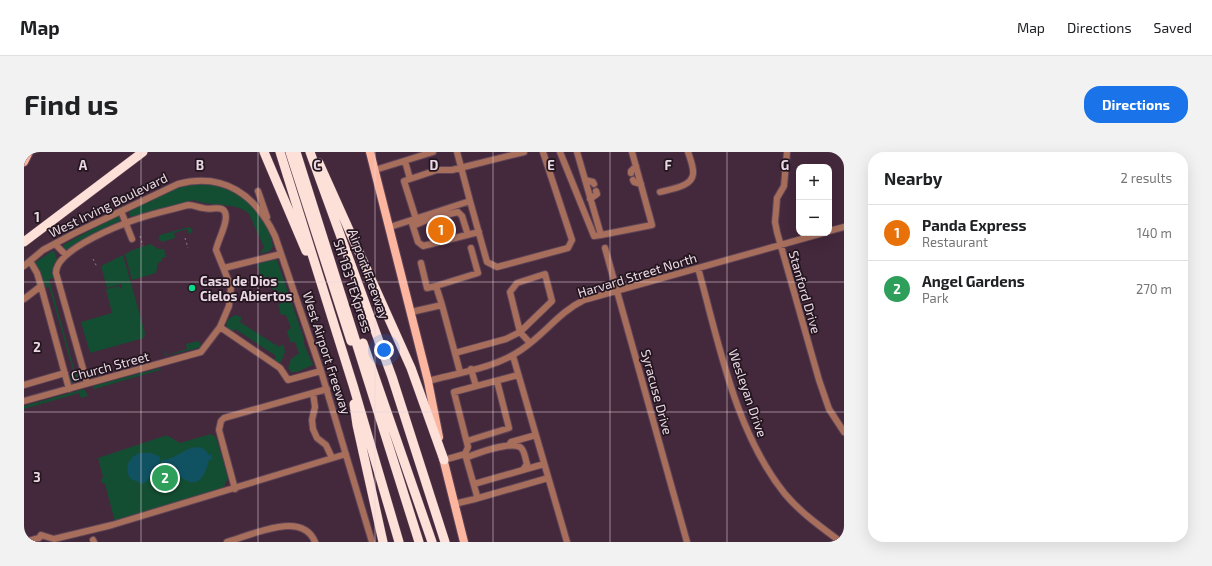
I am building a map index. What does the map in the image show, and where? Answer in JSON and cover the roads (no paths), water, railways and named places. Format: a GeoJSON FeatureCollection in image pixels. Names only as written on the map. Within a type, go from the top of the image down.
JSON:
{"type":"FeatureCollection","features":[{"type":"Feature","properties":{"kind":"highway"},"geometry":{"type":"LineString","coordinates":[[24,242],[143,152]]}},
{"type":"Feature","properties":{"kind":"highway"},"geometry":{"type":"LineString","coordinates":[[264,152],[279,184],[297,234],[318,276]]}},
{"type":"Feature","properties":{"kind":"highway"},"geometry":{"type":"LineString","coordinates":[[280,152],[353,385],[399,542]]}},
{"type":"Feature","properties":{"kind":"highway","name":"SH 183 TEXpress"},"geometry":{"type":"LineString","coordinates":[[290,152],[412,542]]}},
{"type":"Feature","properties":{"kind":"highway","name":"SH 183 TEXpress"},"geometry":{"type":"LineString","coordinates":[[296,152],[342,293],[419,542]]}},
{"type":"Feature","properties":{"kind":"highway"},"geometry":{"type":"LineString","coordinates":[[311,152],[328,181],[411,368],[444,460]]}},
{"type":"Feature","properties":{"kind":"highway","name":"Airport Freeway"},"geometry":{"type":"LineString","coordinates":[[311,152],[390,370],[445,542]]}},
{"type":"Feature","properties":{"kind":"highway"},"geometry":{"type":"LineString","coordinates":[[342,293],[361,335],[432,542]]}},
{"type":"Feature","properties":{"kind":"highway"},"geometry":{"type":"LineString","coordinates":[[353,385],[357,425],[383,542]]}},
{"type":"Feature","properties":{"kind":"main road"},"geometry":{"type":"LineString","coordinates":[[24,162],[29,152]]}},
{"type":"Feature","properties":{"kind":"main road"},"geometry":{"type":"LineString","coordinates":[[370,152],[428,381],[444,460],[464,542]]}},
{"type":"Feature","properties":{"kind":"street"},"geometry":{"type":"LineString","coordinates":[[375,170],[433,152]]}},
{"type":"Feature","properties":{"kind":"street"},"geometry":{"type":"LineString","coordinates":[[457,152],[488,262],[497,267],[568,248],[572,240],[543,152]]}},
{"type":"Feature","properties":{"kind":"street"},"geometry":{"type":"LineString","coordinates":[[479,232],[423,246],[418,242],[404,181],[437,170],[462,168],[524,152]]}},
{"type":"Feature","properties":{"kind":"street"},"geometry":{"type":"LineString","coordinates":[[560,152],[594,236],[652,225],[632,152]]}},
{"type":"Feature","properties":{"kind":"street"},"geometry":{"type":"LineString","coordinates":[[577,152],[601,235]]}},
{"type":"Feature","properties":{"kind":"street"},"geometry":{"type":"LineString","coordinates":[[660,192],[684,185],[691,179],[693,174],[688,152]]}},
{"type":"Feature","properties":{"kind":"street","name":"Stanford Drive"},"geometry":{"type":"LineString","coordinates":[[787,152],[784,186],[778,198],[775,222],[780,245],[819,380],[829,409],[844,432]]}},
{"type":"Feature","properties":{"kind":"street"},"geometry":{"type":"LineString","coordinates":[[405,161],[410,179]]}},
{"type":"Feature","properties":{"kind":"street"},"geometry":{"type":"LineString","coordinates":[[631,173],[631,170],[636,166]]}},
{"type":"Feature","properties":{"kind":"street"},"geometry":{"type":"LineString","coordinates":[[585,180],[593,182],[594,184]]}},
{"type":"Feature","properties":{"kind":"street"},"geometry":{"type":"LineString","coordinates":[[633,180],[634,182],[641,184]]}},
{"type":"Feature","properties":{"kind":"street","name":"West Irving Boulevard"},"geometry":{"type":"LineString","coordinates":[[24,266],[55,244],[178,184],[195,181],[209,181]]}},
{"type":"Feature","properties":{"kind":"street","name":"West Airport Freeway"},"geometry":{"type":"LineString","coordinates":[[209,181],[225,185],[241,192],[257,207],[268,221],[281,254],[327,389],[372,542]]}},
{"type":"Feature","properties":{"kind":"street"},"geometry":{"type":"LineString","coordinates":[[258,191],[268,221]]}},
{"type":"Feature","properties":{"kind":"street"},"geometry":{"type":"LineString","coordinates":[[590,199],[597,194],[596,191]]}},
{"type":"Feature","properties":{"kind":"street"},"geometry":{"type":"LineString","coordinates":[[413,222],[470,201]]}},
{"type":"Feature","properties":{"kind":"street"},"geometry":{"type":"LineString","coordinates":[[88,384],[56,273],[58,265],[66,255],[76,247],[126,222],[188,205],[196,205],[203,208],[222,209],[224,212],[226,221],[216,250],[231,287],[229,306],[220,327],[280,368],[288,380],[321,371]]}},
{"type":"Feature","properties":{"kind":"street"},"geometry":{"type":"LineString","coordinates":[[121,211],[132,238]]}},
{"type":"Feature","properties":{"kind":"street"},"geometry":{"type":"LineString","coordinates":[[390,227],[458,212],[462,216],[468,235]]}},
{"type":"Feature","properties":{"kind":"street"},"geometry":{"type":"LineString","coordinates":[[832,230],[844,227]]}},
{"type":"Feature","properties":{"kind":"street","name":"Harvard Street North"},"geometry":{"type":"LineString","coordinates":[[428,381],[513,356],[575,305],[618,290],[812,236]]}},
{"type":"Feature","properties":{"kind":"street"},"geometry":{"type":"LineString","coordinates":[[55,244],[66,255]]}},
{"type":"Feature","properties":{"kind":"street"},"geometry":{"type":"LineString","coordinates":[[421,263],[427,288],[436,286],[478,273],[471,248]]}},
{"type":"Feature","properties":{"kind":"street","name":"Syracuse Drive"},"geometry":{"type":"LineString","coordinates":[[605,248],[618,290],[687,542]]}},
{"type":"Feature","properties":{"kind":"street"},"geometry":{"type":"LineString","coordinates":[[224,268],[281,254]]}},
{"type":"Feature","properties":{"kind":"street"},"geometry":{"type":"LineString","coordinates":[[30,261],[37,273],[41,286],[69,388]]}},
{"type":"Feature","properties":{"kind":"street","name":"Wesleyan Drive"},"geometry":{"type":"LineString","coordinates":[[698,268],[736,402],[755,448],[787,495],[808,517],[840,542]]}},
{"type":"Feature","properties":{"kind":"street"},"geometry":{"type":"LineString","coordinates":[[455,353],[506,339],[520,332],[552,301],[545,274],[517,283],[510,292],[520,332],[530,343]]}},
{"type":"Feature","properties":{"kind":"street"},"geometry":{"type":"LineString","coordinates":[[24,299],[41,286]]}},
{"type":"Feature","properties":{"kind":"street"},"geometry":{"type":"LineString","coordinates":[[436,286],[460,372]]}},
{"type":"Feature","properties":{"kind":"street"},"geometry":{"type":"LineString","coordinates":[[411,312],[442,306]]}},
{"type":"Feature","properties":{"kind":"street","name":"Church Street"},"geometry":{"type":"LineString","coordinates":[[24,401],[201,352],[220,327]]}},
{"type":"Feature","properties":{"kind":"street"},"geometry":{"type":"LineString","coordinates":[[513,356],[567,542]]}},
{"type":"Feature","properties":{"kind":"street"},"geometry":{"type":"LineString","coordinates":[[471,369],[476,386]]}},
{"type":"Feature","properties":{"kind":"street"},"geometry":{"type":"LineString","coordinates":[[24,385],[65,373]]}},
{"type":"Feature","properties":{"kind":"street"},"geometry":{"type":"LineString","coordinates":[[475,499],[477,496],[466,456],[468,447],[467,441],[454,392],[518,375]]}},
{"type":"Feature","properties":{"kind":"street"},"geometry":{"type":"LineString","coordinates":[[467,441],[510,428],[497,380]]}},
{"type":"Feature","properties":{"kind":"street"},"geometry":{"type":"LineString","coordinates":[[235,489],[219,430],[221,421],[224,418],[327,389]]}},
{"type":"Feature","properties":{"kind":"street"},"geometry":{"type":"LineString","coordinates":[[313,393],[315,408],[312,420],[312,429],[318,438],[326,445],[332,458]]}},
{"type":"Feature","properties":{"kind":"street"},"geometry":{"type":"LineString","coordinates":[[509,445],[511,442],[536,435]]}},
{"type":"Feature","properties":{"kind":"street"},"geometry":{"type":"LineString","coordinates":[[444,460],[509,445],[519,446],[523,450],[527,464],[523,470]]}},
{"type":"Feature","properties":{"kind":"street"},"geometry":{"type":"LineString","coordinates":[[24,542],[39,538],[41,535],[54,539],[112,525],[235,489],[346,454]]}},
{"type":"Feature","properties":{"kind":"street"},"geometry":{"type":"LineString","coordinates":[[474,484],[544,464]]}},
{"type":"Feature","properties":{"kind":"street"},"geometry":{"type":"LineString","coordinates":[[454,504],[548,478]]}},
{"type":"Feature","properties":{"kind":"street"},"geometry":{"type":"LineString","coordinates":[[227,542],[288,525],[299,526],[307,530],[315,542]]}},
{"type":"Feature","properties":{"kind":"water"},"geometry":{"type":"Polygon","coordinates":[[[196,447],[204,449],[209,456],[211,453],[212,461],[209,459],[206,471],[197,482],[185,480],[165,464],[161,464],[161,459],[168,459],[196,447]]]}},
{"type":"Feature","properties":{"kind":"water"},"geometry":{"type":"Polygon","coordinates":[[[140,453],[151,453],[160,457],[159,465],[143,484],[131,479],[127,471],[130,460],[140,453]]]}},
{"type":"Feature","properties":{"kind":"place","name":"Panda Express"},"geometry":{"type":"Point","coordinates":[441,230]}},
{"type":"Feature","properties":{"kind":"place","name":"Casa de Dios Cielos Abiertos"},"geometry":{"type":"Point","coordinates":[192,288]}},
{"type":"Feature","properties":{"kind":"place","name":"Angel Gardens"},"geometry":{"type":"Point","coordinates":[165,478]}}]}
